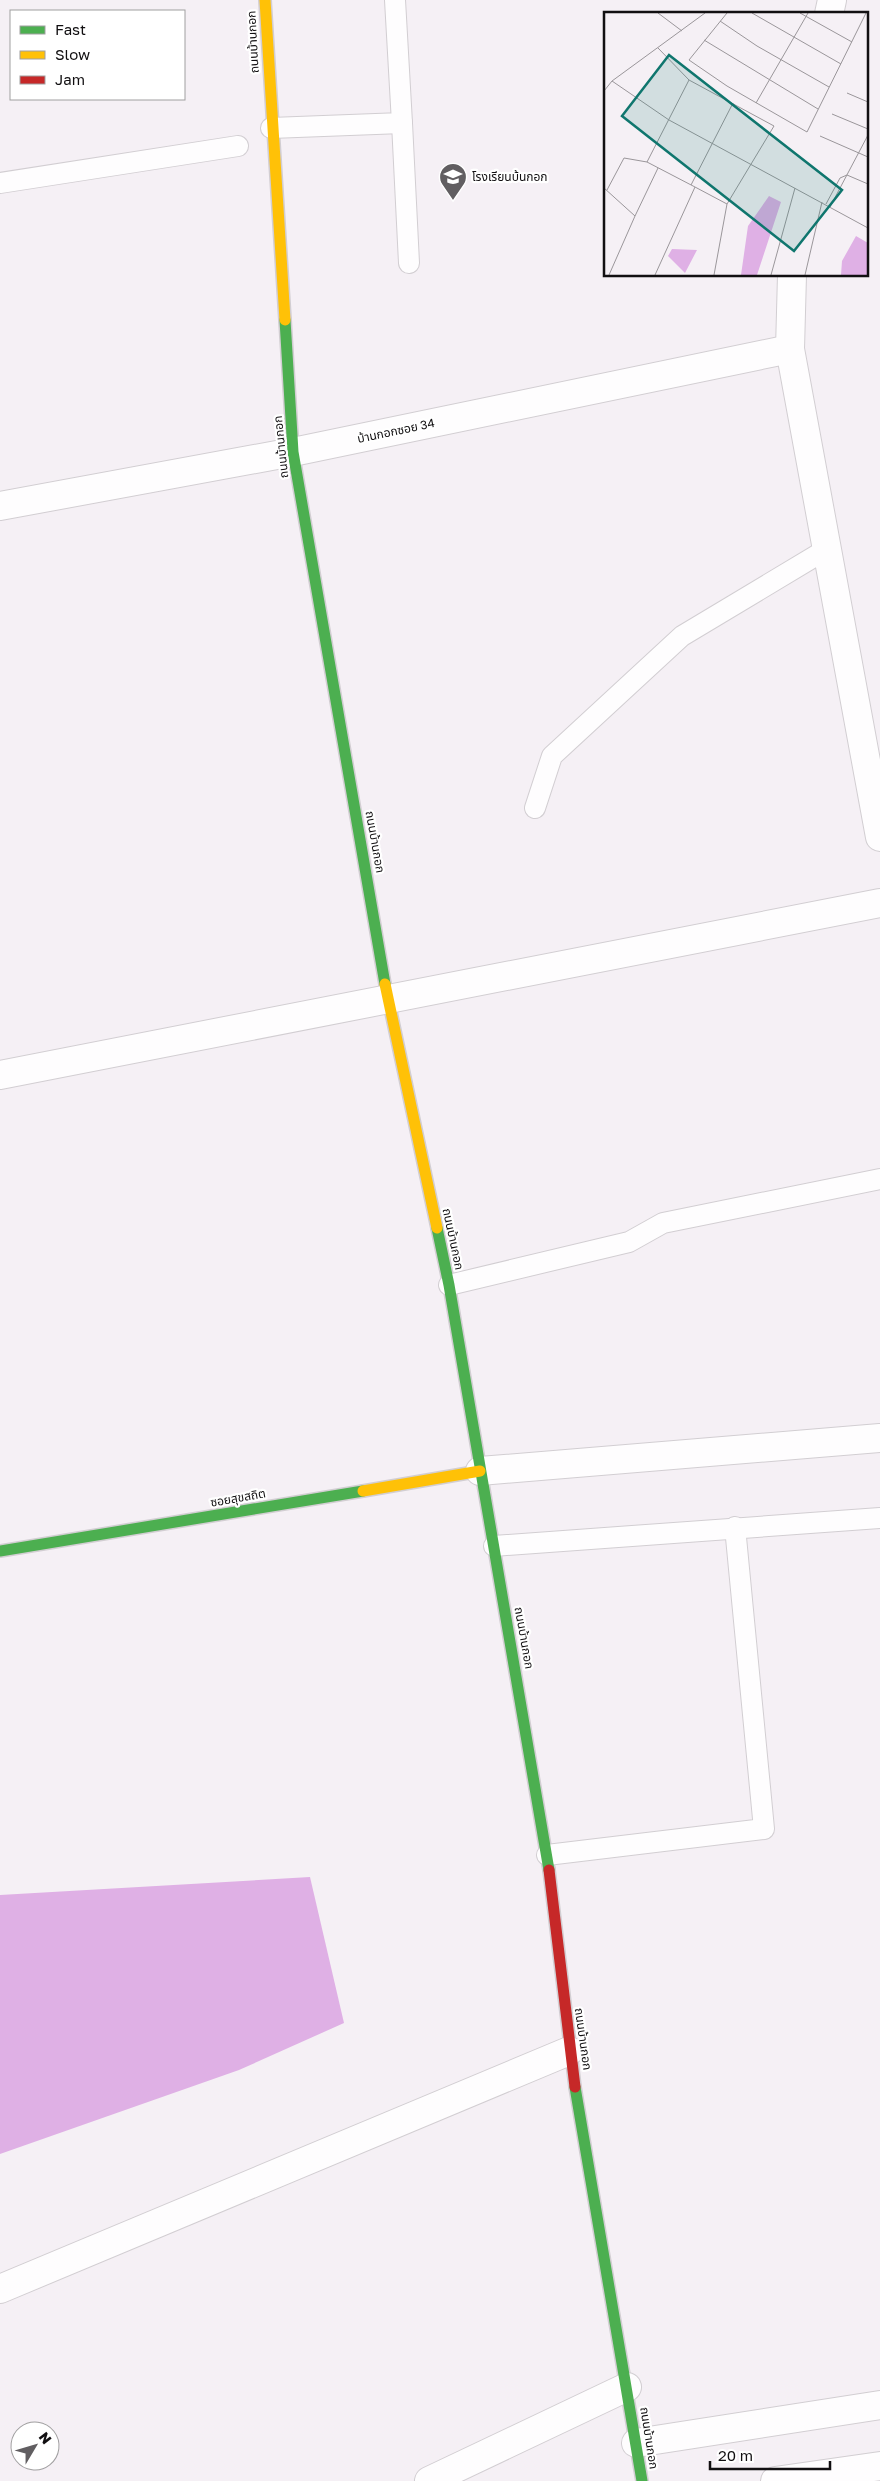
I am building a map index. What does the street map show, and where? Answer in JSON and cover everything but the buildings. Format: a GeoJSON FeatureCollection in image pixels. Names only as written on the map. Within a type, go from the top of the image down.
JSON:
{"type":"FeatureCollection","features":[{"type":"Feature","properties":{"kind":"street","name":"ถนนบ้านกอก"},"geometry":{"type":"LineString","coordinates":[[265,0],[271,128],[294,452],[388,1000],[449,1285],[547,1855],[569,2051],[642,2481]]}},
{"type":"Feature","properties":{"kind":"street"},"geometry":{"type":"LineString","coordinates":[[792,276],[790,349],[880,837]]}},
{"type":"Feature","properties":{"kind":"street","name":"บ้านกอกซอย 34"},"geometry":{"type":"LineString","coordinates":[[0,506],[294,452],[790,349]]}},
{"type":"Feature","properties":{"kind":"street"},"geometry":{"type":"LineString","coordinates":[[0,1075],[880,903]]}},
{"type":"Feature","properties":{"kind":"street"},"geometry":{"type":"LineString","coordinates":[[480,1471],[880,1438]]}},
{"type":"Feature","properties":{"kind":"street","name":"ซอยสุขสถิต"},"geometry":{"type":"LineString","coordinates":[[0,1552],[480,1471]]}},
{"type":"Feature","properties":{"kind":"street"},"geometry":{"type":"LineString","coordinates":[[0,2289],[569,2051]]}},
{"type":"Feature","properties":{"kind":"street"},"geometry":{"type":"LineString","coordinates":[[429,2481],[627,2387]]}},
{"type":"Feature","properties":{"kind":"street"},"geometry":{"type":"LineString","coordinates":[[636,2443],[880,2405]]}},
{"type":"Feature","properties":{"kind":"street"},"geometry":{"type":"LineString","coordinates":[[775,2481],[880,2466]]}},
{"type":"Feature","properties":{"kind":"lane"},"geometry":{"type":"LineString","coordinates":[[395,0],[409,263]]}},
{"type":"Feature","properties":{"kind":"lane"},"geometry":{"type":"LineString","coordinates":[[271,128],[402,123]]}},
{"type":"Feature","properties":{"kind":"lane"},"geometry":{"type":"LineString","coordinates":[[0,183],[238,146]]}},
{"type":"Feature","properties":{"kind":"lane"},"geometry":{"type":"LineString","coordinates":[[535,808],[552,756],[682,636],[826,549]]}},
{"type":"Feature","properties":{"kind":"lane"},"geometry":{"type":"LineString","coordinates":[[449,1285],[629,1242],[663,1223],[880,1179]]}},
{"type":"Feature","properties":{"kind":"lane"},"geometry":{"type":"LineString","coordinates":[[494,1546],[735,1527],[880,1518]]}},
{"type":"Feature","properties":{"kind":"lane"},"geometry":{"type":"LineString","coordinates":[[547,1855],[764,1829],[735,1527]]}},
{"type":"Feature","properties":{"kind":"shaded area"},"geometry":{"type":"Polygon","coordinates":[[[310,1877],[344,2023],[239,2070],[0,2154],[0,1895],[310,1877]]]}},
{"type":"Feature","properties":{"kind":"traffic: fast"},"geometry":{"type":"LineString","coordinates":[[285,320],[293,452],[385,984]]}},
{"type":"Feature","properties":{"kind":"traffic: fast"},"geometry":{"type":"LineString","coordinates":[[437,1228],[449,1285],[549,1870]]}},
{"type":"Feature","properties":{"kind":"traffic: fast"},"geometry":{"type":"LineString","coordinates":[[0,1551],[363,1491]]}},
{"type":"Feature","properties":{"kind":"traffic: fast"},"geometry":{"type":"LineString","coordinates":[[575,2087],[642,2481]]}},
{"type":"Feature","properties":{"kind":"traffic: slow"},"geometry":{"type":"LineString","coordinates":[[265,0],[285,320]]}},
{"type":"Feature","properties":{"kind":"traffic: slow"},"geometry":{"type":"LineString","coordinates":[[385,984],[437,1228]]}},
{"type":"Feature","properties":{"kind":"traffic: slow"},"geometry":{"type":"LineString","coordinates":[[363,1491],[480,1471]]}},
{"type":"Feature","properties":{"kind":"traffic: jam"},"geometry":{"type":"LineString","coordinates":[[549,1870],[575,2087]]}},
{"type":"Feature","properties":{"kind":"place","name":"โรงเรียนบ้นกอก"},"geometry":{"type":"Point","coordinates":[453,201]}}]}
